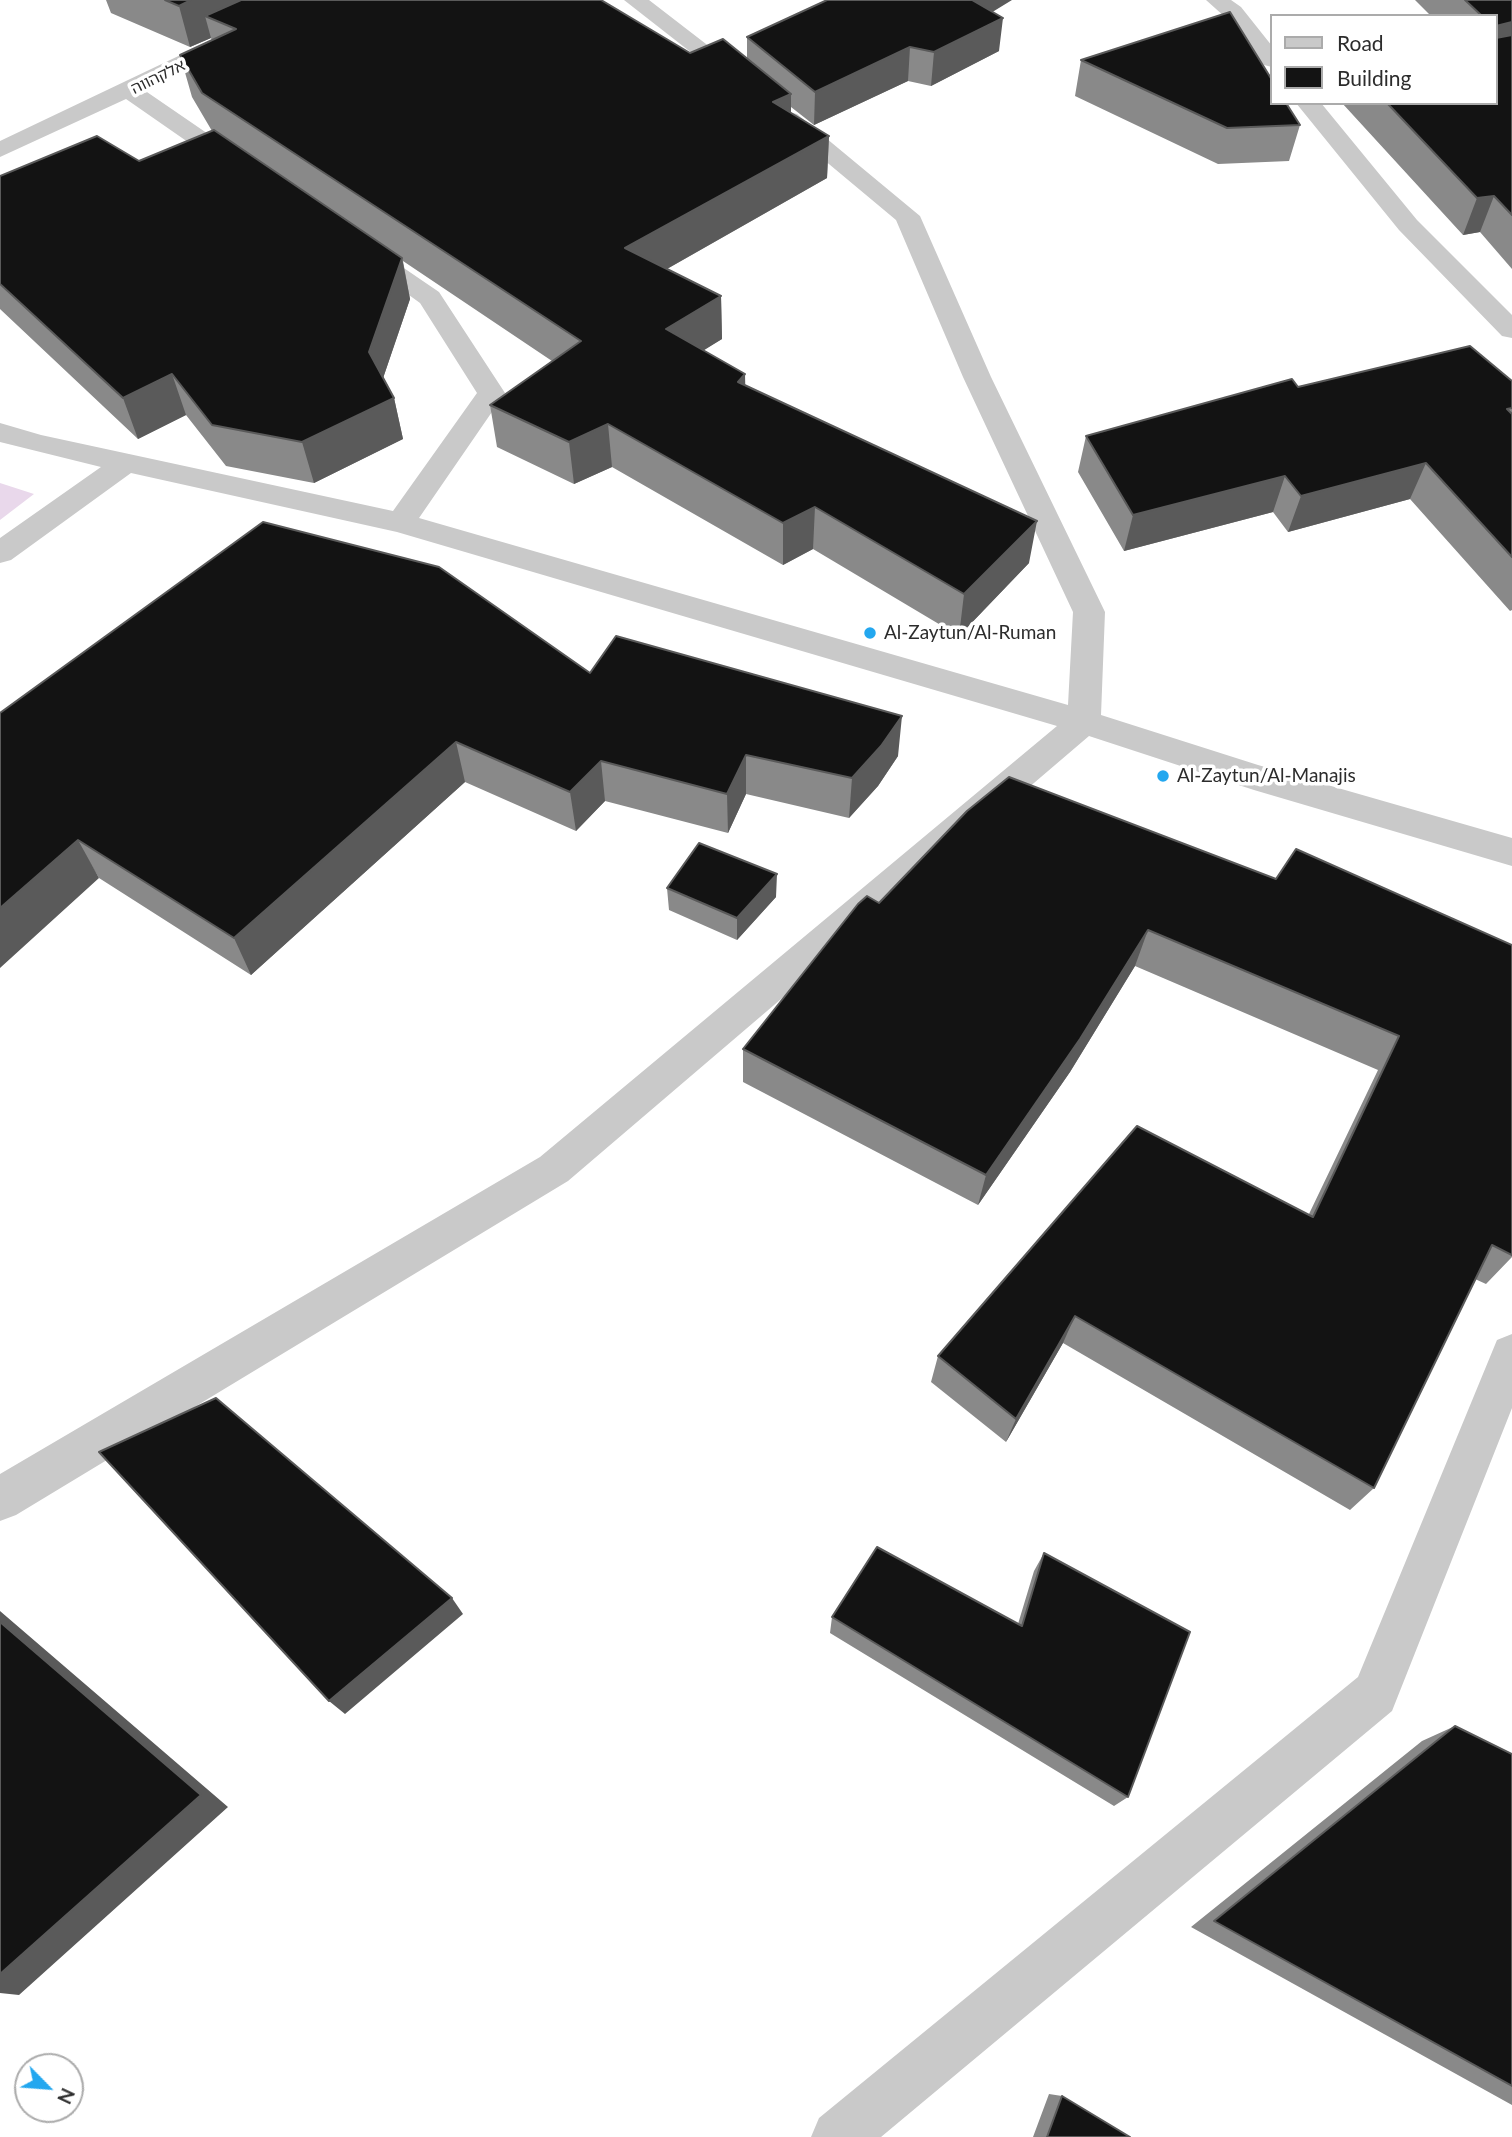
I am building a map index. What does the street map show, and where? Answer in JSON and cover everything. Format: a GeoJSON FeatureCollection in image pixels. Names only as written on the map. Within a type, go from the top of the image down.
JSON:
{"type":"FeatureCollection","features":[{"type":"Feature","properties":{"kind":"street","name":"אלקהווה"},"geometry":{"type":"LineString","coordinates":[[0,150],[130,91],[314,0]]}},
{"type":"Feature","properties":{"kind":"street"},"geometry":{"type":"LineString","coordinates":[[0,1499],[554,1168],[1084,722],[1089,612],[977,377],[906,216],[697,44],[635,0]]}},
{"type":"Feature","properties":{"kind":"street"},"geometry":{"type":"LineString","coordinates":[[1217,0],[1233,12],[1270,58]]}},
{"type":"Feature","properties":{"kind":"street"},"geometry":{"type":"LineString","coordinates":[[130,91],[259,180]]}},
{"type":"Feature","properties":{"kind":"street"},"geometry":{"type":"LineString","coordinates":[[1310,105],[1408,225],[1512,330]]}},
{"type":"Feature","properties":{"kind":"street"},"geometry":{"type":"LineString","coordinates":[[0,126],[31,136]]}},
{"type":"Feature","properties":{"kind":"street"},"geometry":{"type":"LineString","coordinates":[[342,238],[430,298],[491,393],[400,523]]}},
{"type":"Feature","properties":{"kind":"street"},"geometry":{"type":"LineString","coordinates":[[0,432],[126,463],[400,523],[1084,722],[1254,777],[1512,852]]}},
{"type":"Feature","properties":{"kind":"street"},"geometry":{"type":"LineString","coordinates":[[0,553],[126,463]]}},
{"type":"Feature","properties":{"kind":"street"},"geometry":{"type":"LineString","coordinates":[[838,2137],[1375,1694],[1512,1354]]}},
{"type":"Feature","properties":{"kind":"shaded area"},"geometry":{"type":"Polygon","coordinates":[[[0,483],[34,494],[0,520],[0,483]]]}},
{"type":"Feature","properties":{"kind":"building"},"geometry":{"type":"Polygon","coordinates":[[[165,0],[191,0],[179,6],[165,0]]]}},
{"type":"Feature","properties":{"kind":"building"},"geometry":{"type":"Polygon","coordinates":[[[241,0],[601,0],[690,53],[723,39],[791,94],[773,102],[829,136],[625,248],[721,296],[666,329],[745,374],[738,382],[1037,521],[964,594],[815,507],[783,523],[608,424],[569,442],[490,405],[581,341],[202,93],[180,55],[236,29],[205,16],[241,0]]]}},
{"type":"Feature","properties":{"kind":"building"},"geometry":{"type":"Polygon","coordinates":[[[827,0],[972,0],[1003,18],[934,52],[910,47],[815,92],[747,37],[827,0]]]}},
{"type":"Feature","properties":{"kind":"building"},"geometry":{"type":"Polygon","coordinates":[[[1465,0],[1512,0],[1512,22],[1498,26],[1498,14],[1480,14],[1465,0]]]}},
{"type":"Feature","properties":{"kind":"building"},"geometry":{"type":"Polygon","coordinates":[[[1230,12],[1270,77],[1270,105],[1287,105],[1300,125],[1227,128],[1081,60],[1230,12]]]}},
{"type":"Feature","properties":{"kind":"building"},"geometry":{"type":"Polygon","coordinates":[[[1512,35],[1512,215],[1494,196],[1477,198],[1389,105],[1498,105],[1498,38],[1512,35]]]}},
{"type":"Feature","properties":{"kind":"building"},"geometry":{"type":"Polygon","coordinates":[[[214,130],[402,258],[369,352],[394,398],[302,442],[212,425],[172,374],[123,398],[0,284],[0,176],[97,136],[139,161],[214,130]]]}},
{"type":"Feature","properties":{"kind":"building"},"geometry":{"type":"Polygon","coordinates":[[[1470,346],[1512,381],[1512,408],[1507,409],[1512,414],[1512,557],[1426,463],[1301,496],[1285,476],[1133,515],[1086,436],[1292,379],[1298,387],[1470,346]]]}},
{"type":"Feature","properties":{"kind":"building"},"geometry":{"type":"Polygon","coordinates":[[[263,522],[439,567],[590,673],[616,636],[902,716],[881,746],[852,778],[746,755],[727,794],[601,761],[570,792],[456,742],[234,938],[78,840],[0,908],[0,713],[263,522]]]}},
{"type":"Feature","properties":{"kind":"building"},"geometry":{"type":"Polygon","coordinates":[[[1009,777],[1276,879],[1296,849],[1512,945],[1512,1255],[1492,1245],[1374,1488],[1075,1316],[1016,1419],[938,1356],[1137,1126],[1313,1217],[1399,1036],[1148,930],[1080,1039],[986,1175],[743,1049],[858,904],[867,896],[879,903],[967,811],[1009,777]]]}},
{"type":"Feature","properties":{"kind":"building"},"geometry":{"type":"Polygon","coordinates":[[[699,843],[777,874],[737,918],[667,888],[699,843]]]}},
{"type":"Feature","properties":{"kind":"building"},"geometry":{"type":"Polygon","coordinates":[[[216,1398],[452,1598],[329,1701],[99,1452],[216,1398]]]}},
{"type":"Feature","properties":{"kind":"building"},"geometry":{"type":"Polygon","coordinates":[[[877,1547],[1022,1626],[1044,1553],[1190,1632],[1128,1797],[832,1617],[877,1547]]]}},
{"type":"Feature","properties":{"kind":"building"},"geometry":{"type":"Polygon","coordinates":[[[0,1622],[201,1795],[0,1974],[0,1622]]]}},
{"type":"Feature","properties":{"kind":"building"},"geometry":{"type":"Polygon","coordinates":[[[1455,1726],[1512,1754],[1512,2086],[1214,1921],[1455,1726]]]}},
{"type":"Feature","properties":{"kind":"building"},"geometry":{"type":"Polygon","coordinates":[[[1062,2096],[1130,2137],[1047,2137],[1062,2096]]]}},
{"type":"Feature","properties":{"kind":"place","name":"Al-Zaytun/Al-Ruman"},"geometry":{"type":"Point","coordinates":[870,633]}},
{"type":"Feature","properties":{"kind":"place","name":"Al-Zaytun/Al-Manajis"},"geometry":{"type":"Point","coordinates":[1163,776]}}]}
